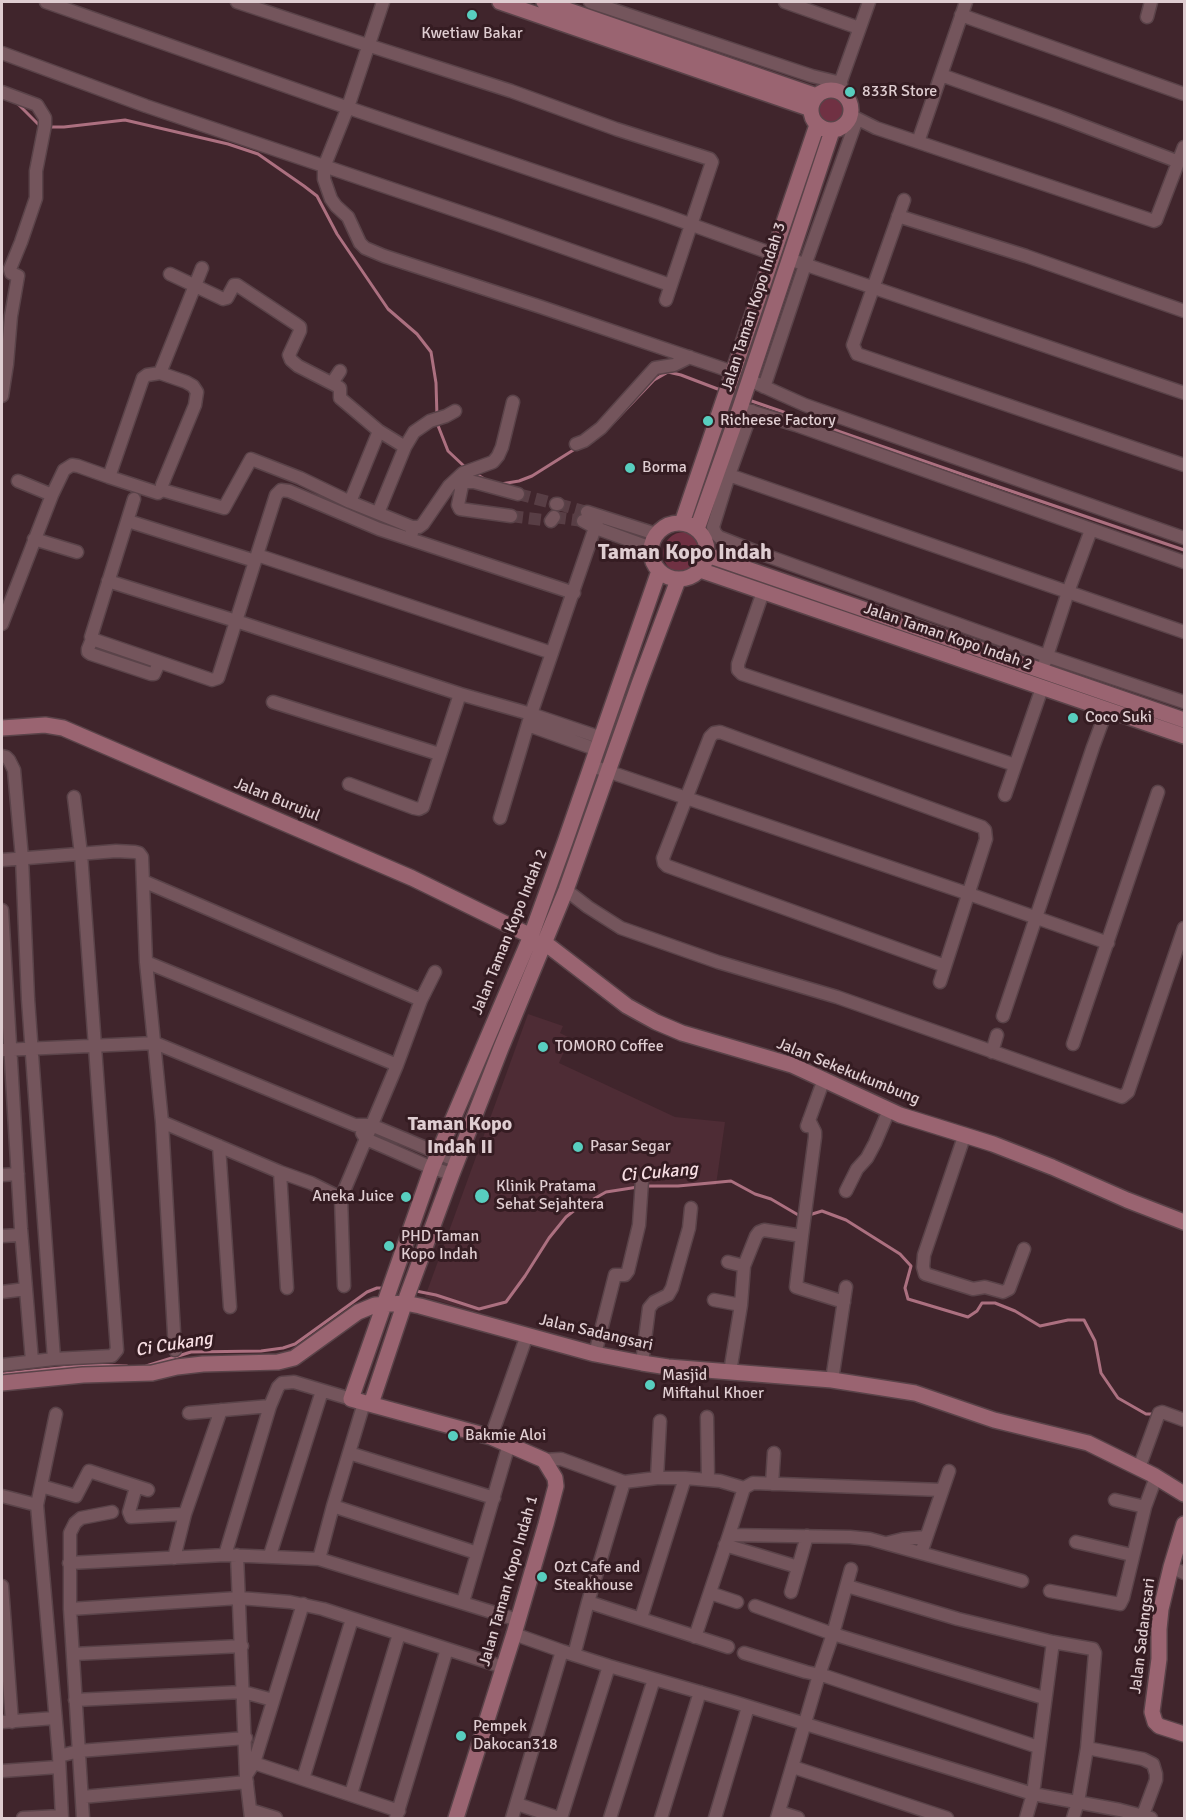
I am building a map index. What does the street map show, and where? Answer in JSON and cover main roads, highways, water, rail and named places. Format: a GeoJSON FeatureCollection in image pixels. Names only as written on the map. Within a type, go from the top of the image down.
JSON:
{"type":"FeatureCollection","features":[{"type":"Feature","properties":{"kind":"main road"},"geometry":{"type":"LineString","coordinates":[[500,2],[814,102]]}},
{"type":"Feature","properties":{"kind":"main road"},"geometry":{"type":"LineString","coordinates":[[545,2],[814,102]]}},
{"type":"Feature","properties":{"kind":"main road","name":"Jalan Taman Kopo Indah 3"},"geometry":{"type":"LineString","coordinates":[[697,529],[723,473],[789,258],[832,131],[854,117],[849,102],[839,87],[827,91],[814,102]]}},
{"type":"Feature","properties":{"kind":"main road"},"geometry":{"type":"LineString","coordinates":[[814,102],[812,118],[817,125],[832,131]]}},
{"type":"Feature","properties":{"kind":"main road","name":"Jalan Taman Kopo Indah 3"},"geometry":{"type":"LineString","coordinates":[[682,523],[817,125]]}},
{"type":"Feature","properties":{"kind":"main road"},"geometry":{"type":"LineString","coordinates":[[682,523],[697,529],[705,540],[707,555],[700,570],[686,579],[678,580],[671,579],[659,571],[652,560],[654,541],[666,526],[682,523]]}},
{"type":"Feature","properties":{"kind":"main road","name":"Jalan Taman Kopo Indah 2"},"geometry":{"type":"LineString","coordinates":[[707,555],[1185,720]]}},
{"type":"Feature","properties":{"kind":"main road","name":"Jalan Taman Kopo Indah 2"},"geometry":{"type":"LineString","coordinates":[[700,570],[1185,736]]}},
{"type":"Feature","properties":{"kind":"main road","name":"Jalan Taman Kopo Indah 2"},"geometry":{"type":"LineString","coordinates":[[386,1300],[438,1152],[531,936],[659,571]]}},
{"type":"Feature","properties":{"kind":"main road"},"geometry":{"type":"LineString","coordinates":[[362,1402],[408,1293],[454,1167],[566,890],[678,580]]}},
{"type":"Feature","properties":{"kind":"main road"},"geometry":{"type":"LineString","coordinates":[[942,653],[948,638]]}},
{"type":"Feature","properties":{"kind":"main road","name":"Jalan Burujul"},"geometry":{"type":"LineString","coordinates":[[2,728],[45,725],[63,728],[412,878],[531,936]]}},
{"type":"Feature","properties":{"kind":"main road","name":"Jalan Sekekukumbung"},"geometry":{"type":"LineString","coordinates":[[545,943],[627,1006],[656,1022],[682,1033],[792,1065],[900,1115],[965,1134],[1185,1222]]}},
{"type":"Feature","properties":{"kind":"main road","name":"Jalan Sadangsari"},"geometry":{"type":"LineString","coordinates":[[2,1383],[83,1375],[152,1373],[203,1364],[278,1362],[294,1358],[358,1312],[408,1293],[420,1305],[595,1354],[668,1367],[832,1380],[915,1393],[994,1420],[1088,1443],[1185,1494]]}},
{"type":"Feature","properties":{"kind":"main road"},"geometry":{"type":"LineString","coordinates":[[362,1402],[386,1300]]}},
{"type":"Feature","properties":{"kind":"main road","name":"Jalan Taman Kopo Indah 1"},"geometry":{"type":"LineString","coordinates":[[362,1402],[491,1437],[544,1460],[553,1472],[556,1486],[516,1627],[456,1818]]}},
{"type":"Feature","properties":{"kind":"main road","name":"Jalan Sadangsari"},"geometry":{"type":"LineString","coordinates":[[1185,1524],[1178,1570],[1161,1609],[1159,1659],[1152,1712],[1159,1726],[1185,1734]]}},
{"type":"Feature","properties":{"kind":"waterway"},"geometry":{"type":"LineString","coordinates":[[17,103],[40,126]]}},
{"type":"Feature","properties":{"kind":"waterway"},"geometry":{"type":"LineString","coordinates":[[47,127],[125,120],[228,144],[258,154],[304,186],[317,196],[337,234],[388,309],[417,334],[431,352],[436,383],[437,417]]}},
{"type":"Feature","properties":{"kind":"waterway"},"geometry":{"type":"LineString","coordinates":[[613,423],[654,380],[668,372],[723,391]]}},
{"type":"Feature","properties":{"kind":"waterway"},"geometry":{"type":"LineString","coordinates":[[746,399],[1184,550]]}},
{"type":"Feature","properties":{"kind":"waterway"},"geometry":{"type":"LineString","coordinates":[[437,423],[448,451],[465,467]]}},
{"type":"Feature","properties":{"kind":"waterway"},"geometry":{"type":"LineString","coordinates":[[501,484],[532,476],[575,449]]}},
{"type":"Feature","properties":{"kind":"waterway"},"geometry":{"type":"LineString","coordinates":[[473,472],[486,480]]}},
{"type":"Feature","properties":{"kind":"waterway","name":"Ci Cukang"},"geometry":{"type":"LineString","coordinates":[[645,1186],[678,1186],[731,1181],[755,1194],[771,1199],[800,1216]]}},
{"type":"Feature","properties":{"kind":"waterway","name":"Ci Cukang"},"geometry":{"type":"LineString","coordinates":[[416,1291],[479,1309],[506,1302],[566,1217],[606,1192],[638,1187]]}},
{"type":"Feature","properties":{"kind":"waterway","name":"Ci Cukang"},"geometry":{"type":"LineString","coordinates":[[809,1215],[822,1211],[846,1220],[900,1254],[911,1266],[905,1288],[908,1299],[968,1317],[977,1311],[982,1303],[995,1303],[1015,1311],[1040,1326],[1068,1320],[1084,1320],[1095,1341],[1101,1373],[1118,1398],[1146,1414],[1154,1414]]}},
{"type":"Feature","properties":{"kind":"waterway","name":"Ci Cukang"},"geometry":{"type":"LineString","coordinates":[[146,1366],[191,1352],[261,1351],[283,1348],[295,1344],[367,1292],[385,1288]]}},
{"type":"Feature","properties":{"kind":"waterway","name":"Ci Cukang"},"geometry":{"type":"LineString","coordinates":[[2,1374],[88,1365],[127,1366]]}},
{"type":"Feature","properties":{"kind":"tunnel"},"geometry":{"type":"LineString","coordinates":[[518,494],[556,504]]}},
{"type":"Feature","properties":{"kind":"tunnel"},"geometry":{"type":"LineString","coordinates":[[558,504],[587,512]]}},
{"type":"Feature","properties":{"kind":"tunnel"},"geometry":{"type":"LineString","coordinates":[[511,516],[551,521]]}},
{"type":"Feature","properties":{"kind":"tunnel"},"geometry":{"type":"LineString","coordinates":[[554,517],[583,521]]}},
{"type":"Feature","properties":{"kind":"place","name":"Kwetiaw Bakar"},"geometry":{"type":"Point","coordinates":[472,15]}},
{"type":"Feature","properties":{"kind":"place","name":"833R Store"},"geometry":{"type":"Point","coordinates":[850,92]}},
{"type":"Feature","properties":{"kind":"place","name":"Richeese Factory"},"geometry":{"type":"Point","coordinates":[708,421]}},
{"type":"Feature","properties":{"kind":"place","name":"Borma"},"geometry":{"type":"Point","coordinates":[630,468]}},
{"type":"Feature","properties":{"kind":"place","name":"Coco Suki"},"geometry":{"type":"Point","coordinates":[1073,718]}},
{"type":"Feature","properties":{"kind":"place","name":"TOMORO Coffee"},"geometry":{"type":"Point","coordinates":[543,1047]}},
{"type":"Feature","properties":{"kind":"place","name":"Pasar Segar"},"geometry":{"type":"Point","coordinates":[578,1147]}},
{"type":"Feature","properties":{"kind":"place","name":"Klinik Pratama Sehat Sejahtera"},"geometry":{"type":"Point","coordinates":[482,1196]}},
{"type":"Feature","properties":{"kind":"place","name":"Aneka Juice"},"geometry":{"type":"Point","coordinates":[406,1197]}},
{"type":"Feature","properties":{"kind":"place","name":"PHD Taman Kopo Indah"},"geometry":{"type":"Point","coordinates":[389,1246]}},
{"type":"Feature","properties":{"kind":"place","name":"Masjid Miftahul Khoer"},"geometry":{"type":"Point","coordinates":[650,1385]}},
{"type":"Feature","properties":{"kind":"place","name":"Bakmie Aloi"},"geometry":{"type":"Point","coordinates":[453,1436]}},
{"type":"Feature","properties":{"kind":"place","name":"Ozt Cafe and Steakhouse"},"geometry":{"type":"Point","coordinates":[542,1577]}},
{"type":"Feature","properties":{"kind":"place","name":"Pempek Dakocan318"},"geometry":{"type":"Point","coordinates":[461,1736]}},
{"type":"Feature","properties":{"kind":"district","name":"Taman Kopo Indah"},"geometry":{"type":"Point","coordinates":[685,553]}},
{"type":"Feature","properties":{"kind":"district","name":"Taman Kopo Indah II"},"geometry":{"type":"Point","coordinates":[460,1136]}}]}
